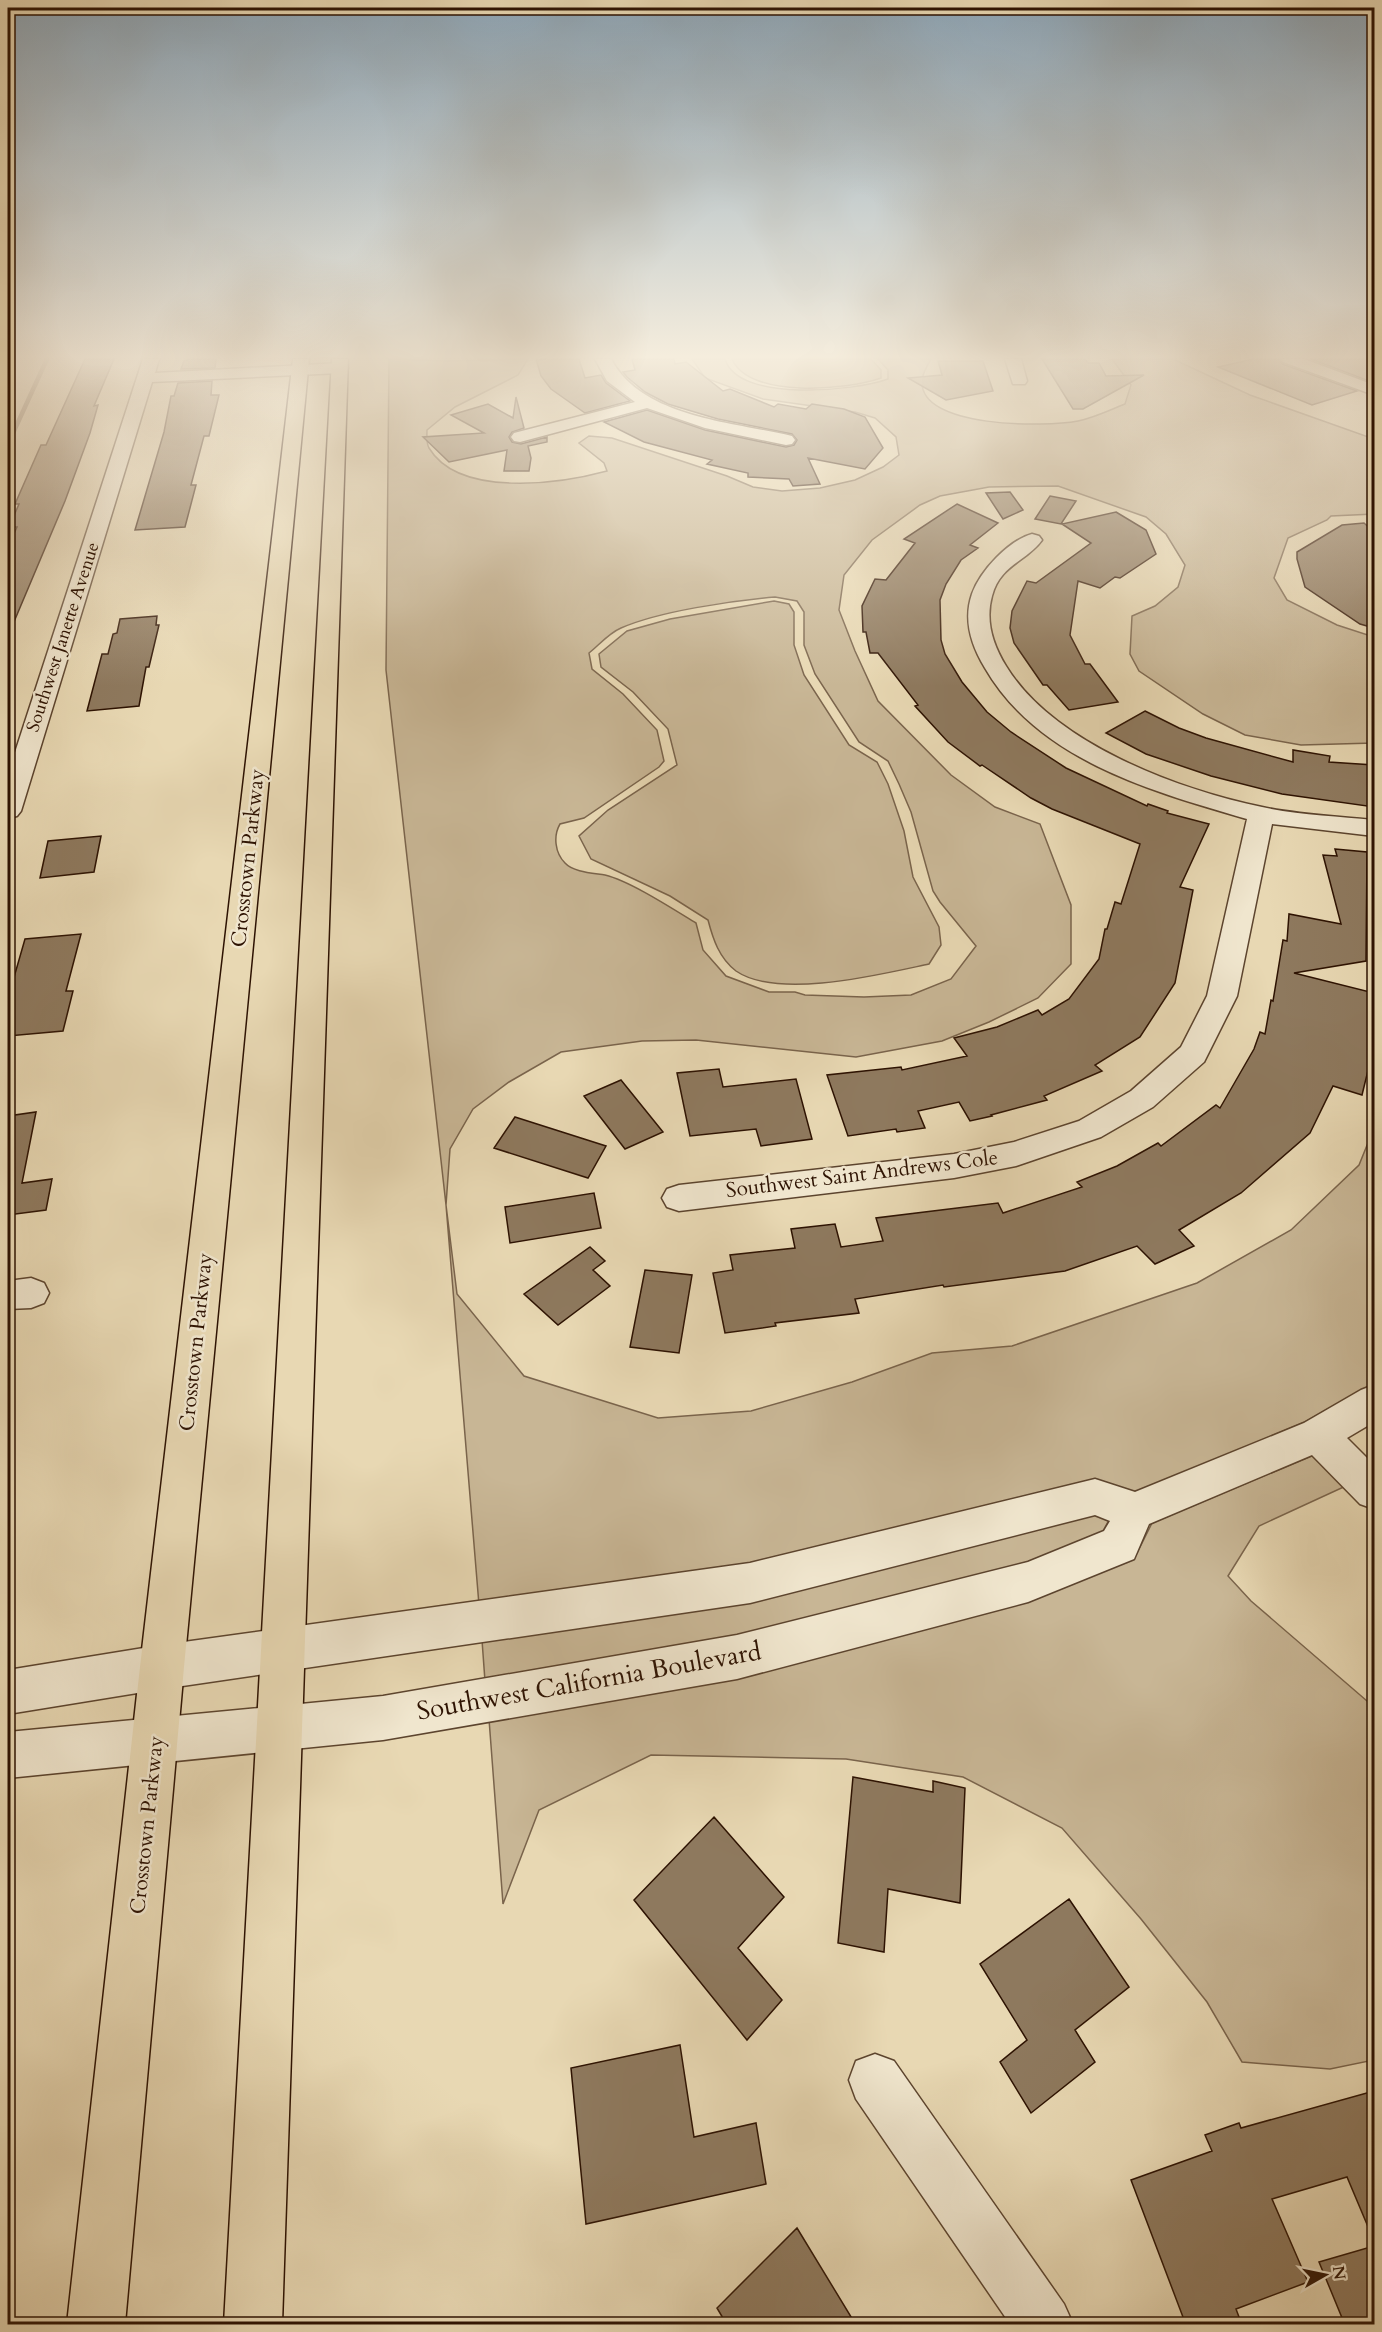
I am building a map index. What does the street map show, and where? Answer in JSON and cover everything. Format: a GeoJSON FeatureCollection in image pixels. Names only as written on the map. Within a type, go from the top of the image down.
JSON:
{"type":"FeatureCollection","features":[{"type":"Feature","properties":{"kind":"main road","name":"Crosstown Parkway"},"geometry":{"type":"LineString","coordinates":[[96,2325],[162,1666],[289,468]]}},
{"type":"Feature","properties":{"kind":"main road"},"geometry":{"type":"LineString","coordinates":[[253,2325],[335,468]]}},
{"type":"Feature","properties":{"kind":"street","name":"Southwest Janette Avenue"},"geometry":{"type":"LineString","coordinates":[[8,811],[117,468]]}},
{"type":"Feature","properties":{"kind":"street"},"geometry":{"type":"LineString","coordinates":[[1032,540],[999,566],[985,586],[977,614],[979,636],[994,670],[1013,695],[1049,727],[1093,753],[1140,775],[1197,797],[1261,815],[1374,828]]}},
{"type":"Feature","properties":{"kind":"street","name":"Southwest Saint Andrews Cole"},"geometry":{"type":"LineString","coordinates":[[679,1198],[954,1166],[1016,1154],[1090,1129],[1142,1099],[1193,1054],[1222,996],[1261,815]]}},
{"type":"Feature","properties":{"kind":"street"},"geometry":{"type":"LineString","coordinates":[[8,1692],[162,1666],[282,1651],[750,1583],[1095,1497],[1135,1511],[1370,1413]]}},
{"type":"Feature","properties":{"kind":"street"},"geometry":{"type":"LineString","coordinates":[[1318,1435],[1374,1491]]}},
{"type":"Feature","properties":{"kind":"street","name":"Southwest California Boulevard"},"geometry":{"type":"LineString","coordinates":[[8,1755],[382,1718],[725,1659],[882,1622],[1028,1582],[1119,1545],[1135,1511]]}},
{"type":"Feature","properties":{"kind":"street"},"geometry":{"type":"LineString","coordinates":[[875,2080],[1044,2325]]}},
{"type":"Feature","properties":{"kind":"shaded area"},"geometry":{"type":"Polygon","coordinates":[[[388,468],[450,468],[463,475],[486,481],[537,483],[587,476],[607,471],[606,468],[702,468],[753,487],[782,491],[820,488],[855,480],[881,468],[1374,468],[1374,514],[1331,516],[1288,538],[1274,578],[1287,600],[1337,625],[1374,637],[1374,743],[1301,745],[1245,735],[1203,714],[1139,671],[1130,654],[1132,616],[1155,606],[1178,587],[1185,565],[1166,534],[1146,517],[1058,486],[989,487],[940,496],[920,505],[872,540],[844,575],[839,610],[878,701],[951,775],[995,807],[1040,824],[1071,905],[1071,964],[1038,998],[989,1022],[942,1041],[856,1057],[696,1040],[642,1041],[561,1052],[509,1082],[473,1109],[450,1149],[446,1205],[386,670],[388,468]],[[775,597],[696,608],[637,622],[617,630],[589,653],[592,669],[623,694],[657,730],[664,761],[659,767],[584,818],[560,824],[556,834],[557,849],[569,866],[583,872],[605,875],[627,883],[696,923],[703,950],[726,976],[769,992],[864,997],[911,995],[951,979],[976,946],[933,891],[911,812],[888,761],[859,742],[815,674],[804,645],[804,612],[797,601],[775,597]]]}},
{"type":"Feature","properties":{"kind":"shaded area"},"geometry":{"type":"Polygon","coordinates":[[[774,601],[789,604],[794,612],[794,645],[804,675],[849,745],[877,762],[888,784],[904,831],[913,877],[939,927],[941,945],[929,964],[831,982],[777,984],[754,979],[736,971],[725,960],[708,920],[670,896],[591,859],[579,836],[608,810],[677,765],[668,729],[633,692],[601,667],[599,654],[627,631],[670,619],[774,601]]]}},
{"type":"Feature","properties":{"kind":"shaded area"},"geometry":{"type":"Polygon","coordinates":[[[1374,1128],[1374,1383],[1305,1422],[1132,1494],[747,1567],[479,1605],[446,1205],[457,1294],[524,1376],[658,1418],[751,1411],[852,1382],[932,1353],[1012,1346],[1197,1283],[1291,1230],[1359,1165],[1374,1128]]]}},
{"type":"Feature","properties":{"kind":"shaded area"},"geometry":{"type":"Polygon","coordinates":[[[1316,1454],[1348,1485],[1259,1526],[1228,1576],[1251,1601],[1374,1707],[1374,2060],[1330,2069],[1242,2062],[1207,2002],[1141,1919],[1062,1828],[963,1777],[846,1759],[651,1755],[539,1810],[503,1904],[489,1719],[1129,1561],[1137,1553],[1152,1523],[1316,1454]]]}},
{"type":"Feature","properties":{"kind":"shaded area"},"geometry":{"type":"Polygon","coordinates":[[[1097,1513],[1110,1518],[1102,1533],[1019,1566],[732,1639],[485,1681],[482,1640],[1097,1513]]]}},
{"type":"Feature","properties":{"kind":"building"},"geometry":{"type":"Polygon","coordinates":[[[31,468],[77,468],[8,636],[8,547],[17,527],[9,527],[19,504],[15,504],[31,468]]]}},
{"type":"Feature","properties":{"kind":"building"},"geometry":{"type":"Polygon","coordinates":[[[153,468],[196,468],[191,485],[196,485],[185,527],[135,530],[153,468]]]}},
{"type":"Feature","properties":{"kind":"building"},"geometry":{"type":"Polygon","coordinates":[[[504,468],[529,468],[529,471],[504,471],[504,468]]]}},
{"type":"Feature","properties":{"kind":"building"},"geometry":{"type":"Polygon","coordinates":[[[724,468],[813,468],[820,484],[793,486],[789,479],[748,477],[748,473],[724,468]]]}},
{"type":"Feature","properties":{"kind":"building"},"geometry":{"type":"Polygon","coordinates":[[[1010,492],[1023,510],[1003,519],[986,493],[1010,492]]]}},
{"type":"Feature","properties":{"kind":"building"},"geometry":{"type":"Polygon","coordinates":[[[1050,496],[1076,501],[1061,524],[1035,519],[1050,496]]]}},
{"type":"Feature","properties":{"kind":"building"},"geometry":{"type":"Polygon","coordinates":[[[957,504],[998,523],[970,545],[978,548],[961,560],[946,584],[940,600],[941,640],[945,654],[962,682],[987,712],[1011,732],[1066,768],[1147,806],[1148,804],[1168,811],[1167,813],[1209,824],[1180,887],[1193,890],[1175,983],[1140,1037],[1095,1065],[1102,1071],[1044,1096],[1047,1100],[992,1116],[970,1121],[959,1102],[918,1111],[925,1128],[897,1132],[896,1129],[848,1136],[827,1075],[901,1067],[902,1070],[967,1056],[954,1038],[997,1027],[1038,1010],[1042,1015],[1069,999],[1099,959],[1105,929],[1107,929],[1115,902],[1121,904],[1140,844],[1052,809],[1031,798],[982,765],[980,766],[948,742],[915,706],[918,705],[878,653],[870,653],[866,632],[863,632],[862,606],[875,579],[886,580],[915,543],[904,539],[957,504]]]}},
{"type":"Feature","properties":{"kind":"building"},"geometry":{"type":"Polygon","coordinates":[[[1116,512],[1146,530],[1156,554],[1120,578],[1115,577],[1100,588],[1078,581],[1070,635],[1085,664],[1090,664],[1118,702],[1069,710],[1047,685],[1043,685],[1014,643],[1010,628],[1012,611],[1027,581],[1036,583],[1091,543],[1062,524],[1116,512]]]}},
{"type":"Feature","properties":{"kind":"building"},"geometry":{"type":"Polygon","coordinates":[[[1364,523],[1374,532],[1374,628],[1360,624],[1305,587],[1297,559],[1297,552],[1342,525],[1364,523]]]}},
{"type":"Feature","properties":{"kind":"building"},"geometry":{"type":"Polygon","coordinates":[[[157,616],[156,625],[159,625],[149,667],[146,667],[139,706],[87,711],[102,654],[108,654],[120,619],[157,616]]]}},
{"type":"Feature","properties":{"kind":"building"},"geometry":{"type":"Polygon","coordinates":[[[1145,711],[1206,738],[1293,762],[1293,750],[1330,756],[1329,762],[1374,765],[1374,807],[1282,794],[1211,776],[1146,754],[1106,733],[1145,711]]]}},
{"type":"Feature","properties":{"kind":"building"},"geometry":{"type":"Polygon","coordinates":[[[101,836],[94,872],[40,878],[48,841],[101,836]]]}},
{"type":"Feature","properties":{"kind":"building"},"geometry":{"type":"Polygon","coordinates":[[[1335,849],[1367,852],[1366,961],[1294,973],[1374,993],[1374,1055],[1372,1054],[1362,1095],[1333,1086],[1310,1133],[1241,1193],[1179,1230],[1194,1246],[1155,1264],[1137,1246],[1065,1271],[944,1287],[943,1285],[855,1299],[859,1313],[775,1323],[776,1326],[725,1333],[713,1273],[733,1270],[730,1255],[795,1248],[791,1229],[835,1224],[841,1247],[883,1241],[876,1218],[998,1203],[1003,1213],[1082,1187],[1077,1182],[1117,1166],[1158,1143],[1161,1146],[1216,1105],[1220,1108],[1254,1049],[1260,1032],[1265,1034],[1283,940],[1287,941],[1289,914],[1341,924],[1323,855],[1337,856],[1335,849]]]}},
{"type":"Feature","properties":{"kind":"building"},"geometry":{"type":"Polygon","coordinates":[[[81,934],[66,991],[73,991],[63,1031],[8,1036],[8,998],[25,939],[81,934]]]}},
{"type":"Feature","properties":{"kind":"building"},"geometry":{"type":"Polygon","coordinates":[[[719,1069],[723,1087],[796,1079],[812,1139],[761,1146],[756,1129],[690,1136],[677,1073],[719,1069]]]}},
{"type":"Feature","properties":{"kind":"building"},"geometry":{"type":"Polygon","coordinates":[[[621,1080],[663,1132],[625,1149],[584,1096],[621,1080]]]}},
{"type":"Feature","properties":{"kind":"building"},"geometry":{"type":"Polygon","coordinates":[[[36,1112],[22,1183],[52,1179],[46,1210],[8,1215],[8,1116],[36,1112]]]}},
{"type":"Feature","properties":{"kind":"building"},"geometry":{"type":"Polygon","coordinates":[[[515,1117],[606,1146],[588,1178],[494,1148],[515,1117]]]}},
{"type":"Feature","properties":{"kind":"building"},"geometry":{"type":"Polygon","coordinates":[[[594,1193],[601,1228],[510,1243],[505,1207],[594,1193]]]}},
{"type":"Feature","properties":{"kind":"building"},"geometry":{"type":"Polygon","coordinates":[[[590,1247],[605,1261],[593,1270],[610,1286],[558,1325],[524,1294],[590,1247]]]}},
{"type":"Feature","properties":{"kind":"building"},"geometry":{"type":"Polygon","coordinates":[[[645,1270],[692,1275],[679,1353],[630,1347],[645,1270]]]}},
{"type":"Feature","properties":{"kind":"building"},"geometry":{"type":"Polygon","coordinates":[[[853,1777],[933,1792],[933,1781],[965,1788],[960,1903],[888,1889],[884,1952],[838,1943],[853,1777]]]}},
{"type":"Feature","properties":{"kind":"building"},"geometry":{"type":"Polygon","coordinates":[[[714,1817],[784,1897],[738,1948],[782,2000],[747,2040],[634,1900],[714,1817]]]}},
{"type":"Feature","properties":{"kind":"building"},"geometry":{"type":"Polygon","coordinates":[[[1069,1899],[1129,1987],[1075,2030],[1095,2062],[1031,2113],[1000,2062],[1027,2040],[980,1964],[1069,1899]]]}},
{"type":"Feature","properties":{"kind":"building"},"geometry":{"type":"Polygon","coordinates":[[[680,2045],[694,2137],[756,2123],[766,2184],[586,2224],[571,2068],[680,2045]]]}},
{"type":"Feature","properties":{"kind":"building"},"geometry":{"type":"Polygon","coordinates":[[[1374,2091],[1374,2241],[1347,2177],[1272,2199],[1308,2282],[1236,2309],[1242,2325],[1186,2325],[1131,2180],[1212,2151],[1205,2135],[1239,2123],[1241,2128],[1374,2091]]]}},
{"type":"Feature","properties":{"kind":"building"},"geometry":{"type":"Polygon","coordinates":[[[797,2228],[856,2325],[727,2325],[717,2308],[797,2228]]]}},
{"type":"Feature","properties":{"kind":"building"},"geometry":{"type":"Polygon","coordinates":[[[1374,2246],[1374,2317],[1345,2325],[1319,2262],[1374,2246]]]}}]}
